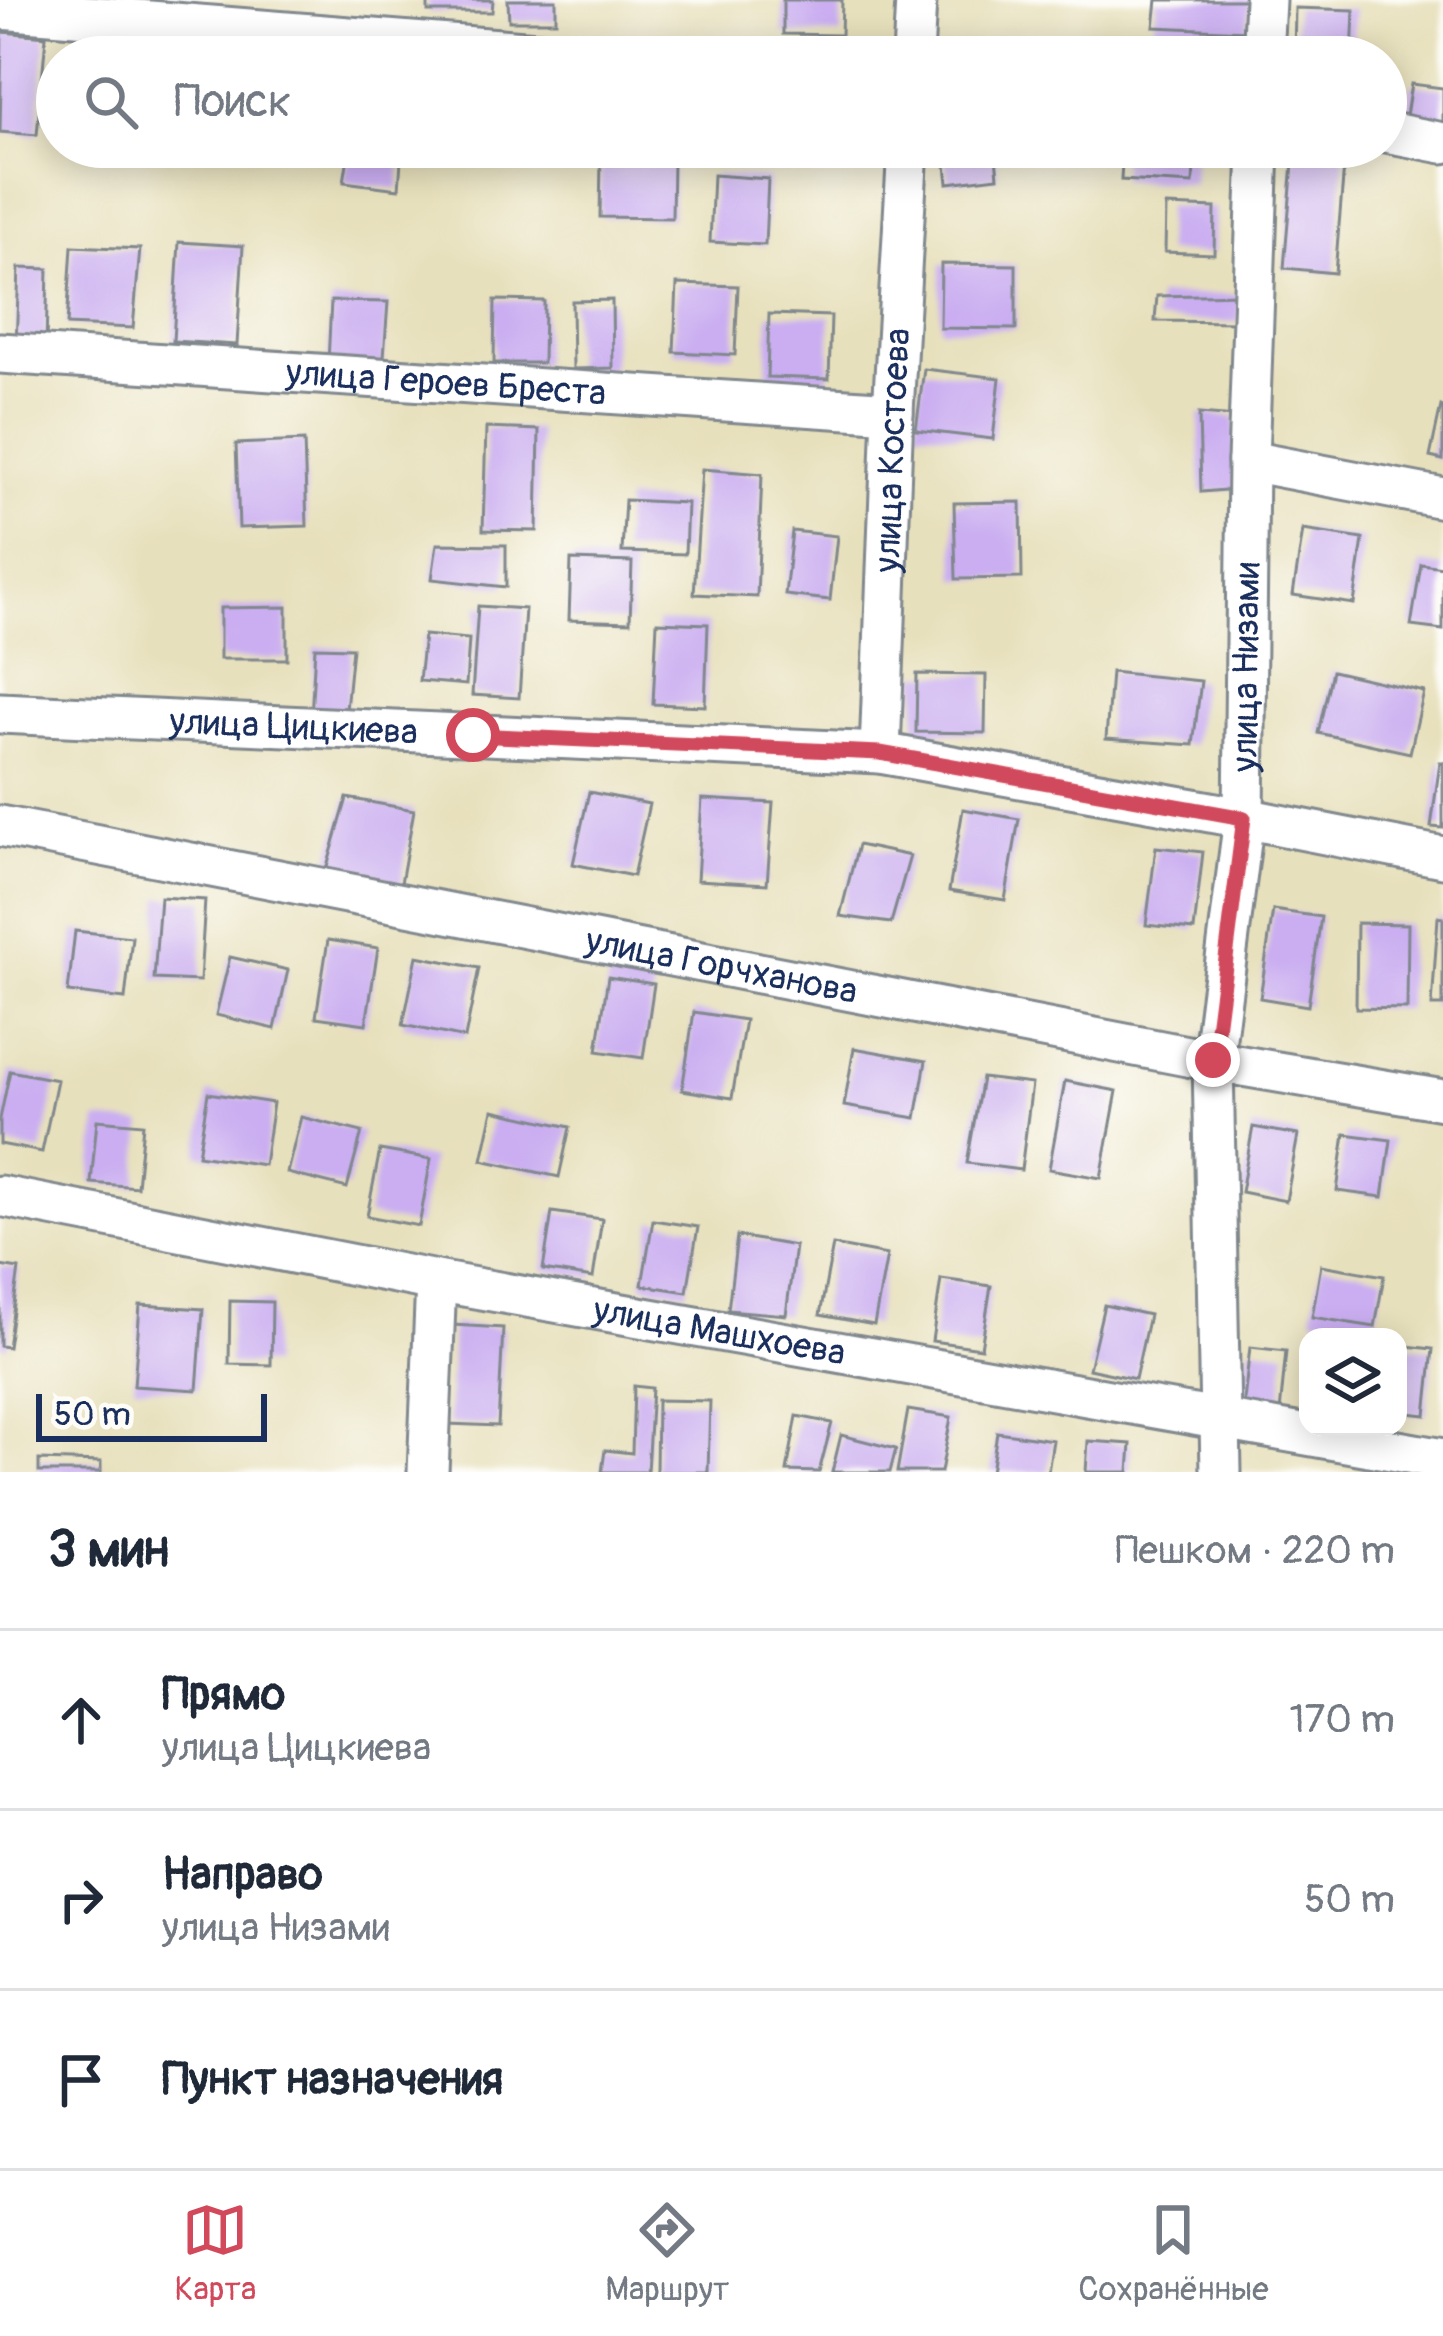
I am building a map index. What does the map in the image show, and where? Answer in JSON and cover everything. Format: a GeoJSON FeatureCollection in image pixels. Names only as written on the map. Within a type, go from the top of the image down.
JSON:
{"type":"FeatureCollection","features":[{"type":"Feature","properties":{"kind":"street"},"geometry":{"type":"LineString","coordinates":[[914,36],[916,0]]}},
{"type":"Feature","properties":{"kind":"street"},"geometry":{"type":"LineString","coordinates":[[1263,36],[1264,0]]}},
{"type":"Feature","properties":{"kind":"street"},"geometry":{"type":"LineString","coordinates":[[0,9],[336,36]]}},
{"type":"Feature","properties":{"kind":"street"},"geometry":{"type":"LineString","coordinates":[[1407,136],[1443,143]]}},
{"type":"Feature","properties":{"kind":"street","name":"улица Костоева"},"geometry":{"type":"LineString","coordinates":[[880,753],[907,168]]}},
{"type":"Feature","properties":{"kind":"street","name":"улица Низами"},"geometry":{"type":"LineString","coordinates":[[1220,1472],[1213,1060],[1244,818],[1248,460],[1258,168]]}},
{"type":"Feature","properties":{"kind":"street","name":"улица Героев Бреста"},"geometry":{"type":"LineString","coordinates":[[0,353],[893,412]]}},
{"type":"Feature","properties":{"kind":"street"},"geometry":{"type":"LineString","coordinates":[[1248,460],[1443,498]]}},
{"type":"Feature","properties":{"kind":"street","name":"улица Цицкиева"},"geometry":{"type":"LineString","coordinates":[[0,712],[880,753],[1443,857]]}},
{"type":"Feature","properties":{"kind":"street","name":"улица Горчханова"},"geometry":{"type":"LineString","coordinates":[[0,826],[1213,1060],[1443,1100]]}},
{"type":"Feature","properties":{"kind":"street","name":"улица Машхоева"},"geometry":{"type":"LineString","coordinates":[[0,1196],[436,1281],[1443,1459]]}},
{"type":"Feature","properties":{"kind":"street"},"geometry":{"type":"LineString","coordinates":[[428,1472],[436,1281]]}},
{"type":"Feature","properties":{"kind":"building"},"geometry":{"type":"Polygon","coordinates":[[[428,0],[493,0],[492,12],[428,12],[428,0]]]}},
{"type":"Feature","properties":{"kind":"building"},"geometry":{"type":"Polygon","coordinates":[[[508,0],[556,0],[556,21],[509,21],[508,0]]]}},
{"type":"Feature","properties":{"kind":"building"},"geometry":{"type":"Polygon","coordinates":[[[783,0],[842,0],[841,35],[783,34],[783,0]]]}},
{"type":"Feature","properties":{"kind":"building"},"geometry":{"type":"Polygon","coordinates":[[[1157,0],[1250,0],[1247,31],[1154,27],[1157,0]]]}},
{"type":"Feature","properties":{"kind":"building"},"geometry":{"type":"Polygon","coordinates":[[[1295,8],[1354,10],[1353,36],[1294,36],[1295,8]]]}},
{"type":"Feature","properties":{"kind":"building"},"geometry":{"type":"Polygon","coordinates":[[[2,32],[46,36],[36,36],[36,135],[0,132],[2,32]]]}},
{"type":"Feature","properties":{"kind":"building"},"geometry":{"type":"Polygon","coordinates":[[[1411,84],[1443,88],[1443,124],[1407,122],[1411,84]]]}},
{"type":"Feature","properties":{"kind":"building"},"geometry":{"type":"Polygon","coordinates":[[[346,168],[400,168],[399,189],[344,182],[346,168]]]}},
{"type":"Feature","properties":{"kind":"building"},"geometry":{"type":"Polygon","coordinates":[[[601,168],[673,168],[672,218],[600,217],[601,168]]]}},
{"type":"Feature","properties":{"kind":"building"},"geometry":{"type":"Polygon","coordinates":[[[946,168],[997,168],[998,177],[948,183],[946,168]]]}},
{"type":"Feature","properties":{"kind":"building"},"geometry":{"type":"Polygon","coordinates":[[[1122,168],[1194,168],[1193,184],[1121,180],[1122,168]]]}},
{"type":"Feature","properties":{"kind":"building"},"geometry":{"type":"Polygon","coordinates":[[[1293,168],[1344,168],[1335,273],[1284,268],[1293,168]]]}},
{"type":"Feature","properties":{"kind":"building"},"geometry":{"type":"Polygon","coordinates":[[[713,175],[768,179],[765,245],[710,242],[713,175]]]}},
{"type":"Feature","properties":{"kind":"building"},"geometry":{"type":"Polygon","coordinates":[[[1166,206],[1215,208],[1214,254],[1165,252],[1166,206]]]}},
{"type":"Feature","properties":{"kind":"building"},"geometry":{"type":"Polygon","coordinates":[[[179,242],[243,246],[237,345],[173,341],[179,242]]]}},
{"type":"Feature","properties":{"kind":"building"},"geometry":{"type":"Polygon","coordinates":[[[72,246],[140,249],[133,328],[67,325],[72,246]]]}},
{"type":"Feature","properties":{"kind":"building"},"geometry":{"type":"Polygon","coordinates":[[[941,264],[1016,265],[1016,329],[940,328],[941,264]]]}},
{"type":"Feature","properties":{"kind":"building"},"geometry":{"type":"Polygon","coordinates":[[[19,268],[48,269],[46,345],[16,345],[19,268]]]}},
{"type":"Feature","properties":{"kind":"building"},"geometry":{"type":"Polygon","coordinates":[[[677,284],[738,286],[735,355],[674,352],[677,284]]]}},
{"type":"Feature","properties":{"kind":"building"},"geometry":{"type":"Polygon","coordinates":[[[1240,294],[1239,322],[1155,321],[1157,296],[1240,294]]]}},
{"type":"Feature","properties":{"kind":"building"},"geometry":{"type":"Polygon","coordinates":[[[495,300],[544,301],[543,363],[494,363],[495,300]]]}},
{"type":"Feature","properties":{"kind":"building"},"geometry":{"type":"Polygon","coordinates":[[[612,300],[613,368],[573,369],[572,301],[612,300]]]}},
{"type":"Feature","properties":{"kind":"building"},"geometry":{"type":"Polygon","coordinates":[[[331,301],[388,302],[383,371],[328,363],[331,301]]]}},
{"type":"Feature","properties":{"kind":"building"},"geometry":{"type":"Polygon","coordinates":[[[769,314],[831,316],[829,379],[767,377],[769,314]]]}},
{"type":"Feature","properties":{"kind":"building"},"geometry":{"type":"Polygon","coordinates":[[[924,369],[1000,378],[993,439],[916,430],[924,369]]]}},
{"type":"Feature","properties":{"kind":"building"},"geometry":{"type":"Polygon","coordinates":[[[1443,407],[1443,460],[1430,457],[1443,407]]]}},
{"type":"Feature","properties":{"kind":"building"},"geometry":{"type":"Polygon","coordinates":[[[1199,414],[1235,417],[1236,489],[1201,492],[1199,414]]]}},
{"type":"Feature","properties":{"kind":"building"},"geometry":{"type":"Polygon","coordinates":[[[486,428],[539,430],[537,531],[483,530],[486,428]]]}},
{"type":"Feature","properties":{"kind":"building"},"geometry":{"type":"Polygon","coordinates":[[[304,441],[307,526],[239,528],[236,444],[304,441]]]}},
{"type":"Feature","properties":{"kind":"building"},"geometry":{"type":"Polygon","coordinates":[[[702,469],[762,474],[757,597],[694,594],[702,469]]]}},
{"type":"Feature","properties":{"kind":"building"},"geometry":{"type":"Polygon","coordinates":[[[625,500],[687,503],[685,554],[622,552],[625,500]]]}},
{"type":"Feature","properties":{"kind":"building"},"geometry":{"type":"Polygon","coordinates":[[[1021,502],[1022,578],[956,579],[954,503],[1021,502]]]}},
{"type":"Feature","properties":{"kind":"building"},"geometry":{"type":"Polygon","coordinates":[[[1303,530],[1363,539],[1354,604],[1293,595],[1303,530]]]}},
{"type":"Feature","properties":{"kind":"building"},"geometry":{"type":"Polygon","coordinates":[[[792,531],[837,536],[830,600],[785,595],[792,531]]]}},
{"type":"Feature","properties":{"kind":"building"},"geometry":{"type":"Polygon","coordinates":[[[437,544],[506,545],[506,587],[432,579],[437,544]]]}},
{"type":"Feature","properties":{"kind":"building"},"geometry":{"type":"Polygon","coordinates":[[[571,560],[632,562],[630,622],[569,620],[571,560]]]}},
{"type":"Feature","properties":{"kind":"building"},"geometry":{"type":"Polygon","coordinates":[[[1421,564],[1443,567],[1443,630],[1411,626],[1421,564]]]}},
{"type":"Feature","properties":{"kind":"building"},"geometry":{"type":"Polygon","coordinates":[[[478,606],[525,609],[519,698],[472,695],[478,606]]]}},
{"type":"Feature","properties":{"kind":"building"},"geometry":{"type":"Polygon","coordinates":[[[287,607],[287,659],[220,659],[220,608],[287,607]]]}},
{"type":"Feature","properties":{"kind":"building"},"geometry":{"type":"Polygon","coordinates":[[[657,622],[708,624],[705,706],[653,704],[657,622]]]}},
{"type":"Feature","properties":{"kind":"building"},"geometry":{"type":"Polygon","coordinates":[[[424,635],[469,639],[466,685],[419,681],[424,635]]]}},
{"type":"Feature","properties":{"kind":"building"},"geometry":{"type":"Polygon","coordinates":[[[315,647],[352,648],[345,720],[311,718],[315,647]]]}},
{"type":"Feature","properties":{"kind":"building"},"geometry":{"type":"Polygon","coordinates":[[[1332,671],[1424,692],[1410,753],[1318,733],[1332,671]]]}},
{"type":"Feature","properties":{"kind":"building"},"geometry":{"type":"Polygon","coordinates":[[[1111,672],[1201,681],[1193,745],[1106,739],[1111,672]]]}},
{"type":"Feature","properties":{"kind":"building"},"geometry":{"type":"Polygon","coordinates":[[[917,674],[986,675],[985,733],[916,732],[917,674]]]}},
{"type":"Feature","properties":{"kind":"building"},"geometry":{"type":"Polygon","coordinates":[[[1443,762],[1443,828],[1431,827],[1443,762]]]}},
{"type":"Feature","properties":{"kind":"building"},"geometry":{"type":"Polygon","coordinates":[[[589,792],[649,804],[633,876],[573,864],[589,792]]]}},
{"type":"Feature","properties":{"kind":"building"},"geometry":{"type":"Polygon","coordinates":[[[347,798],[414,810],[399,894],[325,874],[347,798]]]}},
{"type":"Feature","properties":{"kind":"building"},"geometry":{"type":"Polygon","coordinates":[[[702,799],[773,803],[767,884],[697,880],[702,799]]]}},
{"type":"Feature","properties":{"kind":"building"},"geometry":{"type":"Polygon","coordinates":[[[963,809],[1019,819],[1005,900],[949,891],[963,809]]]}},
{"type":"Feature","properties":{"kind":"building"},"geometry":{"type":"Polygon","coordinates":[[[858,845],[910,856],[891,923],[840,916],[858,845]]]}},
{"type":"Feature","properties":{"kind":"building"},"geometry":{"type":"Polygon","coordinates":[[[1156,847],[1203,852],[1194,930],[1146,925],[1156,847]]]}},
{"type":"Feature","properties":{"kind":"building"},"geometry":{"type":"Polygon","coordinates":[[[160,897],[205,900],[200,981],[154,979],[160,897]]]}},
{"type":"Feature","properties":{"kind":"building"},"geometry":{"type":"Polygon","coordinates":[[[1273,910],[1321,917],[1308,1006],[1260,998],[1273,910]]]}},
{"type":"Feature","properties":{"kind":"building"},"geometry":{"type":"Polygon","coordinates":[[[1438,917],[1443,918],[1443,1006],[1432,1006],[1438,917]]]}},
{"type":"Feature","properties":{"kind":"building"},"geometry":{"type":"Polygon","coordinates":[[[1357,923],[1408,924],[1407,1009],[1356,1008],[1357,923]]]}},
{"type":"Feature","properties":{"kind":"building"},"geometry":{"type":"Polygon","coordinates":[[[75,931],[132,937],[125,999],[68,992],[75,931]]]}},
{"type":"Feature","properties":{"kind":"building"},"geometry":{"type":"Polygon","coordinates":[[[328,940],[378,948],[366,1024],[316,1017],[328,940]]]}},
{"type":"Feature","properties":{"kind":"building"},"geometry":{"type":"Polygon","coordinates":[[[417,956],[479,968],[465,1038],[403,1025],[417,956]]]}},
{"type":"Feature","properties":{"kind":"building"},"geometry":{"type":"Polygon","coordinates":[[[230,957],[288,970],[275,1029],[216,1015],[230,957]]]}},
{"type":"Feature","properties":{"kind":"building"},"geometry":{"type":"Polygon","coordinates":[[[608,977],[654,984],[643,1058],[597,1051],[608,977]]]}},
{"type":"Feature","properties":{"kind":"building"},"geometry":{"type":"Polygon","coordinates":[[[694,1012],[745,1020],[732,1098],[682,1090],[694,1012]]]}},
{"type":"Feature","properties":{"kind":"building"},"geometry":{"type":"Polygon","coordinates":[[[854,1048],[926,1061],[916,1118],[844,1106],[854,1048]]]}},
{"type":"Feature","properties":{"kind":"building"},"geometry":{"type":"Polygon","coordinates":[[[10,1071],[57,1080],[42,1152],[0,1144],[10,1071]]]}},
{"type":"Feature","properties":{"kind":"building"},"geometry":{"type":"Polygon","coordinates":[[[982,1078],[1032,1084],[1021,1170],[967,1163],[982,1078]]]}},
{"type":"Feature","properties":{"kind":"building"},"geometry":{"type":"Polygon","coordinates":[[[1065,1081],[1117,1091],[1101,1178],[1049,1169],[1065,1081]]]}},
{"type":"Feature","properties":{"kind":"building"},"geometry":{"type":"Polygon","coordinates":[[[208,1093],[273,1103],[264,1165],[198,1155],[208,1093]]]}},
{"type":"Feature","properties":{"kind":"building"},"geometry":{"type":"Polygon","coordinates":[[[493,1110],[570,1127],[559,1177],[482,1160],[493,1110]]]}},
{"type":"Feature","properties":{"kind":"building"},"geometry":{"type":"Polygon","coordinates":[[[301,1117],[362,1132],[347,1188],[287,1173],[301,1117]]]}},
{"type":"Feature","properties":{"kind":"building"},"geometry":{"type":"Polygon","coordinates":[[[97,1120],[143,1124],[137,1187],[91,1183],[97,1120]]]}},
{"type":"Feature","properties":{"kind":"building"},"geometry":{"type":"Polygon","coordinates":[[[1253,1127],[1298,1135],[1286,1201],[1241,1192],[1253,1127]]]}},
{"type":"Feature","properties":{"kind":"building"},"geometry":{"type":"Polygon","coordinates":[[[1345,1134],[1391,1140],[1383,1197],[1337,1191],[1345,1134]]]}},
{"type":"Feature","properties":{"kind":"building"},"geometry":{"type":"Polygon","coordinates":[[[380,1150],[431,1159],[419,1226],[367,1216],[380,1150]]]}},
{"type":"Feature","properties":{"kind":"building"},"geometry":{"type":"Polygon","coordinates":[[[552,1212],[602,1219],[593,1278],[543,1270],[552,1212]]]}},
{"type":"Feature","properties":{"kind":"building"},"geometry":{"type":"Polygon","coordinates":[[[653,1220],[698,1227],[687,1292],[642,1285],[653,1220]]]}},
{"type":"Feature","properties":{"kind":"building"},"geometry":{"type":"Polygon","coordinates":[[[737,1236],[795,1246],[786,1315],[728,1310],[737,1236]]]}},
{"type":"Feature","properties":{"kind":"building"},"geometry":{"type":"Polygon","coordinates":[[[833,1245],[887,1255],[874,1325],[820,1315],[833,1245]]]}},
{"type":"Feature","properties":{"kind":"building"},"geometry":{"type":"Polygon","coordinates":[[[1321,1265],[1384,1276],[1375,1327],[1312,1317],[1321,1265]]]}},
{"type":"Feature","properties":{"kind":"building"},"geometry":{"type":"Polygon","coordinates":[[[0,1266],[19,1269],[8,1347],[0,1346],[0,1266]]]}},
{"type":"Feature","properties":{"kind":"building"},"geometry":{"type":"Polygon","coordinates":[[[941,1279],[991,1286],[981,1348],[932,1341],[941,1279]]]}},
{"type":"Feature","properties":{"kind":"building"},"geometry":{"type":"Polygon","coordinates":[[[230,1301],[272,1302],[271,1365],[229,1364],[230,1301]]]}},
{"type":"Feature","properties":{"kind":"building"},"geometry":{"type":"Polygon","coordinates":[[[140,1305],[203,1309],[197,1390],[134,1386],[140,1305]]]}},
{"type":"Feature","properties":{"kind":"building"},"geometry":{"type":"Polygon","coordinates":[[[1104,1305],[1149,1315],[1135,1379],[1089,1369],[1104,1305]]]}},
{"type":"Feature","properties":{"kind":"building"},"geometry":{"type":"Polygon","coordinates":[[[452,1325],[503,1328],[498,1426],[448,1424],[452,1325]]]}},
{"type":"Feature","properties":{"kind":"building"},"geometry":{"type":"Polygon","coordinates":[[[1407,1346],[1433,1349],[1426,1415],[1407,1413],[1407,1346]]]}},
{"type":"Feature","properties":{"kind":"building"},"geometry":{"type":"Polygon","coordinates":[[[1250,1347],[1286,1351],[1279,1423],[1242,1419],[1250,1347]]]}},
{"type":"Feature","properties":{"kind":"building"},"geometry":{"type":"Polygon","coordinates":[[[634,1386],[652,1388],[647,1472],[602,1472],[605,1450],[632,1453],[634,1386]]]}},
{"type":"Feature","properties":{"kind":"building"},"geometry":{"type":"Polygon","coordinates":[[[657,1400],[710,1401],[708,1472],[656,1472],[657,1400]]]}},
{"type":"Feature","properties":{"kind":"building"},"geometry":{"type":"Polygon","coordinates":[[[908,1410],[951,1417],[941,1472],[897,1472],[908,1410]]]}},
{"type":"Feature","properties":{"kind":"building"},"geometry":{"type":"Polygon","coordinates":[[[797,1416],[832,1423],[819,1472],[787,1471],[797,1416]]]}},
{"type":"Feature","properties":{"kind":"building"},"geometry":{"type":"Polygon","coordinates":[[[997,1432],[1053,1440],[1048,1472],[991,1472],[997,1432]]]}},
{"type":"Feature","properties":{"kind":"building"},"geometry":{"type":"Polygon","coordinates":[[[841,1435],[896,1449],[890,1472],[832,1472],[841,1435]]]}},
{"type":"Feature","properties":{"kind":"building"},"geometry":{"type":"Polygon","coordinates":[[[1088,1441],[1131,1444],[1129,1472],[1086,1472],[1088,1441]]]}},
{"type":"Feature","properties":{"kind":"building"},"geometry":{"type":"Polygon","coordinates":[[[39,1460],[101,1462],[101,1472],[39,1472],[39,1460]]]}},
{"type":"Feature","properties":{"kind":"route"},"geometry":{"type":"LineString","coordinates":[[473,735],[880,753],[1244,818],[1213,1060]]}}]}
